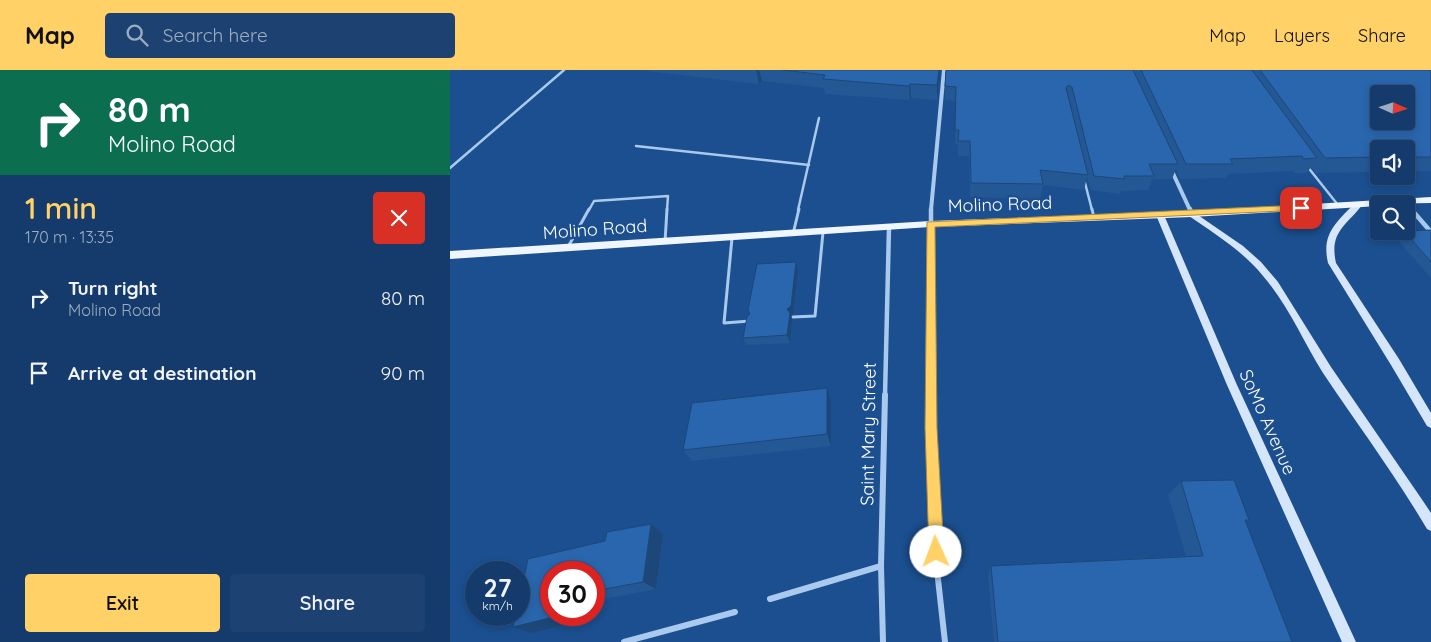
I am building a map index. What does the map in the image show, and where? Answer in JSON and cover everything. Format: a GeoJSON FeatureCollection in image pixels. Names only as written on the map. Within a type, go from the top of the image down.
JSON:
{"type":"FeatureCollection","features":[{"type":"Feature","properties":{"kind":"main road","name":"Molino Road"},"geometry":{"type":"LineString","coordinates":[[1415,202],[1431,200]]}},
{"type":"Feature","properties":{"kind":"main road"},"geometry":{"type":"LineString","coordinates":[[1359,204],[1329,240],[1328,249],[1332,263],[1396,362],[1431,424]]}},
{"type":"Feature","properties":{"kind":"main road","name":"Molino Road"},"geometry":{"type":"LineString","coordinates":[[450,255],[930,224],[1192,214],[1370,204]]}},
{"type":"Feature","properties":{"kind":"main road"},"geometry":{"type":"LineString","coordinates":[[1192,214],[1236,245],[1266,273],[1281,293],[1326,368],[1384,451],[1431,525]]}},
{"type":"Feature","properties":{"kind":"main road","name":"SoMo Avenue"},"geometry":{"type":"LineString","coordinates":[[1160,215],[1232,385],[1349,642]]}},
{"type":"Feature","properties":{"kind":"street"},"geometry":{"type":"LineString","coordinates":[[944,70],[930,224],[931,428],[937,570],[945,642]]}},
{"type":"Feature","properties":{"kind":"street"},"geometry":{"type":"LineString","coordinates":[[1168,161],[1192,214]]}},
{"type":"Feature","properties":{"kind":"street"},"geometry":{"type":"LineString","coordinates":[[1415,213],[1431,232]]}},
{"type":"Feature","properties":{"kind":"street","name":"Saint Mary Street"},"geometry":{"type":"LineString","coordinates":[[883,642],[881,566],[889,227]]}},
{"type":"Feature","properties":{"kind":"street"},"geometry":{"type":"LineString","coordinates":[[770,599],[881,566]]}},
{"type":"Feature","properties":{"kind":"street"},"geometry":{"type":"LineString","coordinates":[[624,642],[735,612]]}},
{"type":"Feature","properties":{"kind":"lane"},"geometry":{"type":"LineString","coordinates":[[450,168],[564,70]]}},
{"type":"Feature","properties":{"kind":"lane"},"geometry":{"type":"LineString","coordinates":[[793,234],[819,118]]}},
{"type":"Feature","properties":{"kind":"lane"},"geometry":{"type":"LineString","coordinates":[[636,146],[808,165]]}},
{"type":"Feature","properties":{"kind":"lane"},"geometry":{"type":"LineString","coordinates":[[1305,164],[1338,206]]}},
{"type":"Feature","properties":{"kind":"lane"},"geometry":{"type":"LineString","coordinates":[[1083,174],[1094,218]]}},
{"type":"Feature","properties":{"kind":"lane"},"geometry":{"type":"LineString","coordinates":[[568,248],[594,201],[668,196],[665,242]]}},
{"type":"Feature","properties":{"kind":"lane"},"geometry":{"type":"LineString","coordinates":[[793,317],[815,316],[823,232]]}},
{"type":"Feature","properties":{"kind":"lane"},"geometry":{"type":"LineString","coordinates":[[732,238],[724,323],[750,321]]}},
{"type":"Feature","properties":{"kind":"building"},"geometry":{"type":"Polygon","coordinates":[[[783,70],[939,70],[937,85],[910,84],[909,86],[823,79],[825,75],[783,70]]]}},
{"type":"Feature","properties":{"kind":"building"},"geometry":{"type":"Polygon","coordinates":[[[946,70],[1133,70],[1178,164],[1149,164],[1154,176],[1124,176],[1125,179],[1094,176],[1072,87],[1068,85],[1066,88],[1088,175],[1040,170],[1043,184],[971,183],[970,141],[958,141],[959,130],[955,130],[956,87],[945,86],[946,70]]]}},
{"type":"Feature","properties":{"kind":"building"},"geometry":{"type":"Polygon","coordinates":[[[1141,70],[1252,70],[1317,158],[1303,159],[1302,156],[1230,159],[1233,164],[1186,164],[1141,70]]]}},
{"type":"Feature","properties":{"kind":"building"},"geometry":{"type":"Polygon","coordinates":[[[1260,70],[1431,70],[1431,157],[1415,157],[1415,140],[1370,140],[1370,157],[1325,158],[1260,70]]]}},
{"type":"Feature","properties":{"kind":"building"},"geometry":{"type":"Polygon","coordinates":[[[1431,230],[1431,262],[1412,240],[1415,240],[1415,231],[1431,230]]]}},
{"type":"Feature","properties":{"kind":"building"},"geometry":{"type":"Polygon","coordinates":[[[796,262],[791,306],[787,309],[790,313],[787,335],[743,338],[747,317],[750,314],[748,310],[757,264],[796,262]]]}},
{"type":"Feature","properties":{"kind":"building"},"geometry":{"type":"Polygon","coordinates":[[[827,388],[827,434],[683,450],[692,403],[827,388]]]}},
{"type":"Feature","properties":{"kind":"building"},"geometry":{"type":"Polygon","coordinates":[[[1234,480],[1249,520],[1245,520],[1292,642],[998,642],[991,566],[1203,556],[1181,481],[1234,480]]]}},
{"type":"Feature","properties":{"kind":"building"},"geometry":{"type":"Polygon","coordinates":[[[651,524],[643,582],[605,589],[605,561],[540,561],[540,620],[530,623],[530,561],[528,561],[528,559],[605,541],[607,532],[651,524]]]}},
{"type":"Feature","properties":{"kind":"route"},"geometry":{"type":"LineString","coordinates":[[936,552],[931,428],[932,265],[930,224],[1301,208]]}}]}
